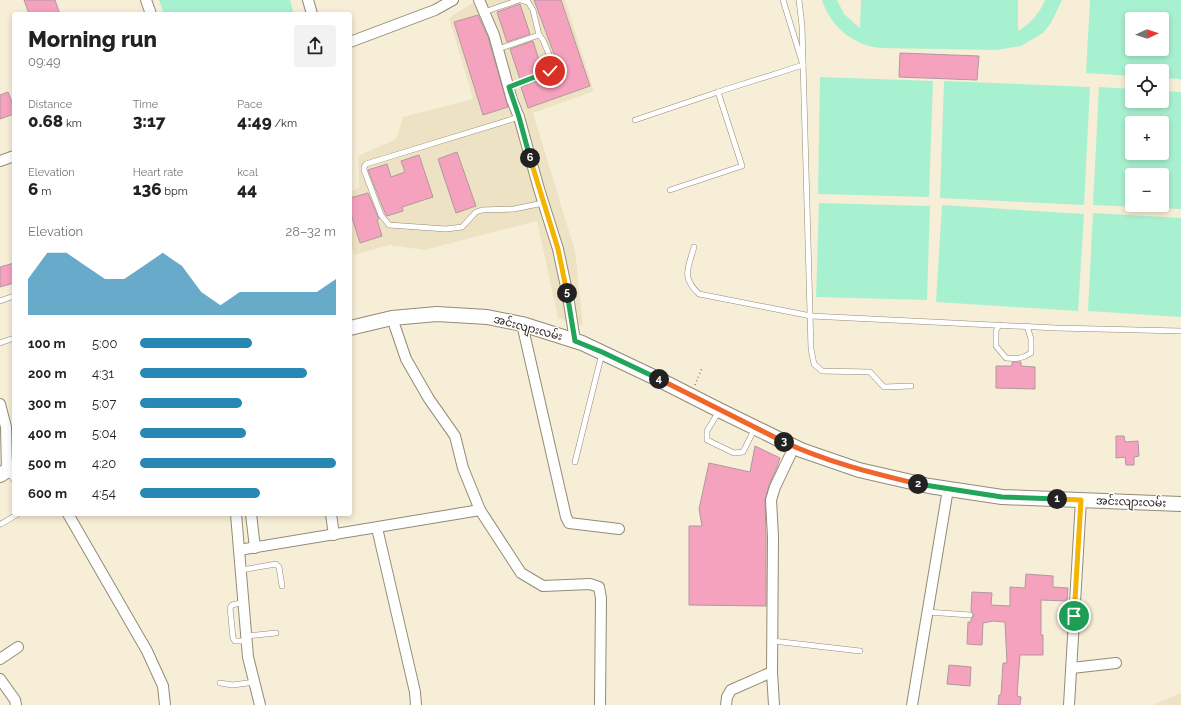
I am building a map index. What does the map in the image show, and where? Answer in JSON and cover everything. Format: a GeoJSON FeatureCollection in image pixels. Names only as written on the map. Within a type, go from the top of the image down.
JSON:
{"type":"FeatureCollection","features":[{"type":"Feature","properties":{"kind":"main road","name":"အင်းလျားလမ်း"},"geometry":{"type":"LineString","coordinates":[[352,328],[392,318],[424,314],[450,314],[487,317],[522,324],[575,341],[602,352],[794,446],[859,470],[929,486],[1002,497],[1181,504]]}},
{"type":"Feature","properties":{"kind":"street"},"geometry":{"type":"LineString","coordinates":[[146,0],[150,12]]}},
{"type":"Feature","properties":{"kind":"street"},"geometry":{"type":"LineString","coordinates":[[308,0],[311,12]]}},
{"type":"Feature","properties":{"kind":"street"},"geometry":{"type":"LineString","coordinates":[[352,41],[435,10],[453,0]]}},
{"type":"Feature","properties":{"kind":"street"},"geometry":{"type":"LineString","coordinates":[[479,0],[494,35],[558,249],[575,341]]}},
{"type":"Feature","properties":{"kind":"street"},"geometry":{"type":"LineString","coordinates":[[0,161],[12,157]]}},
{"type":"Feature","properties":{"kind":"street"},"geometry":{"type":"LineString","coordinates":[[392,318],[406,359],[429,399],[455,436],[463,468],[480,510],[521,573],[543,586],[590,584],[599,587],[601,598],[600,705]]}},
{"type":"Feature","properties":{"kind":"street"},"geometry":{"type":"LineString","coordinates":[[522,324],[566,517],[569,524],[619,529]]}},
{"type":"Feature","properties":{"kind":"street"},"geometry":{"type":"LineString","coordinates":[[0,404],[6,427],[9,473]]}},
{"type":"Feature","properties":{"kind":"street"},"geometry":{"type":"LineString","coordinates":[[774,705],[772,672],[773,537],[771,500],[775,487],[794,446]]}},
{"type":"Feature","properties":{"kind":"street"},"geometry":{"type":"LineString","coordinates":[[912,705],[948,489]]}},
{"type":"Feature","properties":{"kind":"street"},"geometry":{"type":"LineString","coordinates":[[1069,705],[1081,500]]}},
{"type":"Feature","properties":{"kind":"street"},"geometry":{"type":"LineString","coordinates":[[239,550],[480,510]]}},
{"type":"Feature","properties":{"kind":"street"},"geometry":{"type":"LineString","coordinates":[[69,516],[147,651],[163,686],[166,705]]}},
{"type":"Feature","properties":{"kind":"street"},"geometry":{"type":"LineString","coordinates":[[236,516],[248,657],[260,705]]}},
{"type":"Feature","properties":{"kind":"street"},"geometry":{"type":"LineString","coordinates":[[251,516],[254,548]]}},
{"type":"Feature","properties":{"kind":"street"},"geometry":{"type":"LineString","coordinates":[[331,516],[334,535]]}},
{"type":"Feature","properties":{"kind":"street"},"geometry":{"type":"LineString","coordinates":[[377,528],[415,692],[416,705]]}},
{"type":"Feature","properties":{"kind":"street"},"geometry":{"type":"LineString","coordinates":[[0,659],[18,647]]}},
{"type":"Feature","properties":{"kind":"street"},"geometry":{"type":"LineString","coordinates":[[1072,668],[1116,663]]}},
{"type":"Feature","properties":{"kind":"street"},"geometry":{"type":"LineString","coordinates":[[726,705],[727,697],[731,690],[772,672]]}},
{"type":"Feature","properties":{"kind":"street"},"geometry":{"type":"LineString","coordinates":[[0,679],[15,700],[16,705]]}},
{"type":"Feature","properties":{"kind":"lane"},"geometry":{"type":"LineString","coordinates":[[484,12],[520,0],[528,2],[533,10],[539,35],[543,40],[552,64],[550,71],[509,87]]}},
{"type":"Feature","properties":{"kind":"lane"},"geometry":{"type":"LineString","coordinates":[[783,0],[802,65]]}},
{"type":"Feature","properties":{"kind":"lane"},"geometry":{"type":"LineString","coordinates":[[799,0],[802,26],[811,349],[814,364],[822,371],[870,372],[884,387],[911,386]]}},
{"type":"Feature","properties":{"kind":"lane"},"geometry":{"type":"LineString","coordinates":[[498,49],[539,35]]}},
{"type":"Feature","properties":{"kind":"lane"},"geometry":{"type":"LineString","coordinates":[[635,120],[802,65]]}},
{"type":"Feature","properties":{"kind":"lane"},"geometry":{"type":"LineString","coordinates":[[670,190],[742,166],[718,92]]}},
{"type":"Feature","properties":{"kind":"lane"},"geometry":{"type":"LineString","coordinates":[[519,117],[366,164],[364,170],[381,216],[389,225],[446,229],[462,227],[476,212],[482,210],[514,208],[543,203]]}},
{"type":"Feature","properties":{"kind":"lane"},"geometry":{"type":"LineString","coordinates":[[694,247],[687,276],[692,287],[700,294],[811,316],[999,325],[1181,331]]}},
{"type":"Feature","properties":{"kind":"lane"},"geometry":{"type":"LineString","coordinates":[[0,301],[12,297]]}},
{"type":"Feature","properties":{"kind":"lane"},"geometry":{"type":"LineString","coordinates":[[999,325],[996,331],[996,346],[1006,358],[1024,358],[1031,353],[1031,339],[1027,326]]}},
{"type":"Feature","properties":{"kind":"lane"},"geometry":{"type":"LineString","coordinates":[[0,343],[12,339]]}},
{"type":"Feature","properties":{"kind":"lane"},"geometry":{"type":"LineString","coordinates":[[574,462],[602,352]]}},
{"type":"Feature","properties":{"kind":"lane"},"geometry":{"type":"LineString","coordinates":[[719,410],[707,431],[707,440],[734,453],[743,452],[755,428]]}},
{"type":"Feature","properties":{"kind":"lane"},"geometry":{"type":"LineString","coordinates":[[1,524],[15,516]]}},
{"type":"Feature","properties":{"kind":"lane"},"geometry":{"type":"LineString","coordinates":[[241,570],[276,564],[280,566],[282,586]]}},
{"type":"Feature","properties":{"kind":"lane"},"geometry":{"type":"LineString","coordinates":[[927,612],[970,615]]}},
{"type":"Feature","properties":{"kind":"lane"},"geometry":{"type":"LineString","coordinates":[[247,639],[276,633]]}},
{"type":"Feature","properties":{"kind":"lane"},"geometry":{"type":"LineString","coordinates":[[773,642],[860,651]]}},
{"type":"Feature","properties":{"kind":"lane"},"geometry":{"type":"LineString","coordinates":[[220,683],[233,685],[255,682]]}},
{"type":"Feature","properties":{"kind":"path"},"geometry":{"type":"LineString","coordinates":[[690,396],[702,368]]}},
{"type":"Feature","properties":{"kind":"shaded area"},"geometry":{"type":"Polygon","coordinates":[[[477,0],[565,0],[594,91],[533,113],[575,251],[583,326],[558,318],[537,221],[424,250],[390,245],[354,255],[352,248],[352,192],[359,187],[358,156],[396,139],[403,117],[473,99],[449,18],[477,0]]]}},
{"type":"Feature","properties":{"kind":"shaded area"},"geometry":{"type":"Polygon","coordinates":[[[1181,693],[1181,705],[1153,705],[1181,693]]]}},
{"type":"Feature","properties":{"kind":"green space"},"geometry":{"type":"Polygon","coordinates":[[[159,0],[290,0],[293,12],[163,12],[159,0]]]}},
{"type":"Feature","properties":{"kind":"green space"},"geometry":{"type":"Polygon","coordinates":[[[822,0],[837,0],[844,14],[860,28],[861,0],[1018,0],[1018,31],[1034,18],[1045,0],[1062,0],[1051,23],[1043,33],[1021,46],[996,50],[880,48],[870,46],[861,43],[844,33],[831,18],[822,0]]]}},
{"type":"Feature","properties":{"kind":"green space"},"geometry":{"type":"Polygon","coordinates":[[[1090,0],[1181,0],[1181,79],[1169,78],[1169,64],[1125,64],[1125,76],[1086,73],[1090,0]]]}},
{"type":"Feature","properties":{"kind":"green space"},"geometry":{"type":"Polygon","coordinates":[[[820,77],[933,81],[929,197],[818,194],[820,77]]]}},
{"type":"Feature","properties":{"kind":"green space"},"geometry":{"type":"Polygon","coordinates":[[[944,81],[1090,87],[1084,205],[940,198],[944,81]]]}},
{"type":"Feature","properties":{"kind":"green space"},"geometry":{"type":"Polygon","coordinates":[[[1099,87],[1125,89],[1125,108],[1169,108],[1169,91],[1181,92],[1181,209],[1169,208],[1169,168],[1125,168],[1125,206],[1093,205],[1099,87]]]}},
{"type":"Feature","properties":{"kind":"green space"},"geometry":{"type":"Polygon","coordinates":[[[819,203],[930,206],[927,300],[816,297],[819,203]]]}},
{"type":"Feature","properties":{"kind":"green space"},"geometry":{"type":"Polygon","coordinates":[[[942,205],[1084,214],[1078,311],[936,302],[942,205]]]}},
{"type":"Feature","properties":{"kind":"green space"},"geometry":{"type":"Polygon","coordinates":[[[1093,213],[1181,218],[1181,317],[1088,311],[1093,213]]]}},
{"type":"Feature","properties":{"kind":"building"},"geometry":{"type":"Polygon","coordinates":[[[24,0],[55,0],[59,12],[28,12],[24,0]]]}},
{"type":"Feature","properties":{"kind":"building"},"geometry":{"type":"Polygon","coordinates":[[[534,0],[561,0],[590,86],[528,108],[521,87],[559,73],[557,62],[534,0]]]}},
{"type":"Feature","properties":{"kind":"building"},"geometry":{"type":"Polygon","coordinates":[[[520,4],[530,34],[507,42],[497,12],[520,4]]]}},
{"type":"Feature","properties":{"kind":"building"},"geometry":{"type":"Polygon","coordinates":[[[478,15],[488,37],[508,107],[483,115],[454,22],[478,15]]]}},
{"type":"Feature","properties":{"kind":"building"},"geometry":{"type":"Polygon","coordinates":[[[533,41],[542,70],[520,79],[510,49],[533,41]]]}},
{"type":"Feature","properties":{"kind":"building"},"geometry":{"type":"Polygon","coordinates":[[[900,53],[979,56],[977,80],[899,77],[900,53]]]}},
{"type":"Feature","properties":{"kind":"building"},"geometry":{"type":"Polygon","coordinates":[[[8,92],[12,102],[12,115],[0,119],[0,95],[8,92]]]}},
{"type":"Feature","properties":{"kind":"building"},"geometry":{"type":"Polygon","coordinates":[[[457,152],[476,206],[456,213],[438,159],[457,152]]]}},
{"type":"Feature","properties":{"kind":"building"},"geometry":{"type":"Polygon","coordinates":[[[419,155],[433,197],[402,207],[403,211],[387,216],[368,170],[387,164],[391,177],[405,172],[401,161],[419,155]]]}},
{"type":"Feature","properties":{"kind":"building"},"geometry":{"type":"Polygon","coordinates":[[[368,193],[379,219],[377,220],[382,236],[360,243],[352,217],[352,197],[368,193]]]}},
{"type":"Feature","properties":{"kind":"building"},"geometry":{"type":"Polygon","coordinates":[[[12,264],[12,284],[0,287],[0,267],[12,264]]]}},
{"type":"Feature","properties":{"kind":"building"},"geometry":{"type":"Polygon","coordinates":[[[1012,362],[1021,362],[1021,366],[1035,367],[1035,389],[996,388],[996,366],[1012,366],[1012,362]]]}},
{"type":"Feature","properties":{"kind":"building"},"geometry":{"type":"Polygon","coordinates":[[[1116,436],[1124,436],[1125,442],[1138,441],[1139,456],[1134,457],[1134,465],[1126,465],[1125,457],[1116,458],[1116,436]]]}},
{"type":"Feature","properties":{"kind":"building"},"geometry":{"type":"Polygon","coordinates":[[[755,446],[780,458],[769,485],[765,500],[766,606],[689,605],[689,526],[702,526],[699,509],[709,463],[750,472],[755,446]]]}},
{"type":"Feature","properties":{"kind":"building"},"geometry":{"type":"Polygon","coordinates":[[[1026,574],[1053,576],[1053,587],[1068,588],[1067,601],[1041,600],[1041,635],[1043,635],[1043,655],[1020,655],[1017,696],[1021,697],[1020,705],[998,705],[999,695],[1001,695],[1003,663],[1007,663],[1005,622],[993,621],[983,623],[982,645],[967,644],[968,622],[971,622],[971,619],[974,616],[971,611],[972,592],[992,593],[991,605],[1010,606],[1010,587],[1025,588],[1026,574]]]}},
{"type":"Feature","properties":{"kind":"building"},"geometry":{"type":"Polygon","coordinates":[[[949,665],[971,667],[970,686],[947,684],[949,665]]]}},
{"type":"Feature","properties":{"kind":"route"},"geometry":{"type":"LineString","coordinates":[[550,71],[509,87],[558,249],[568,296],[575,341],[602,352],[801,450],[859,470],[929,486],[1002,497],[1081,500],[1074,616]]}}]}
